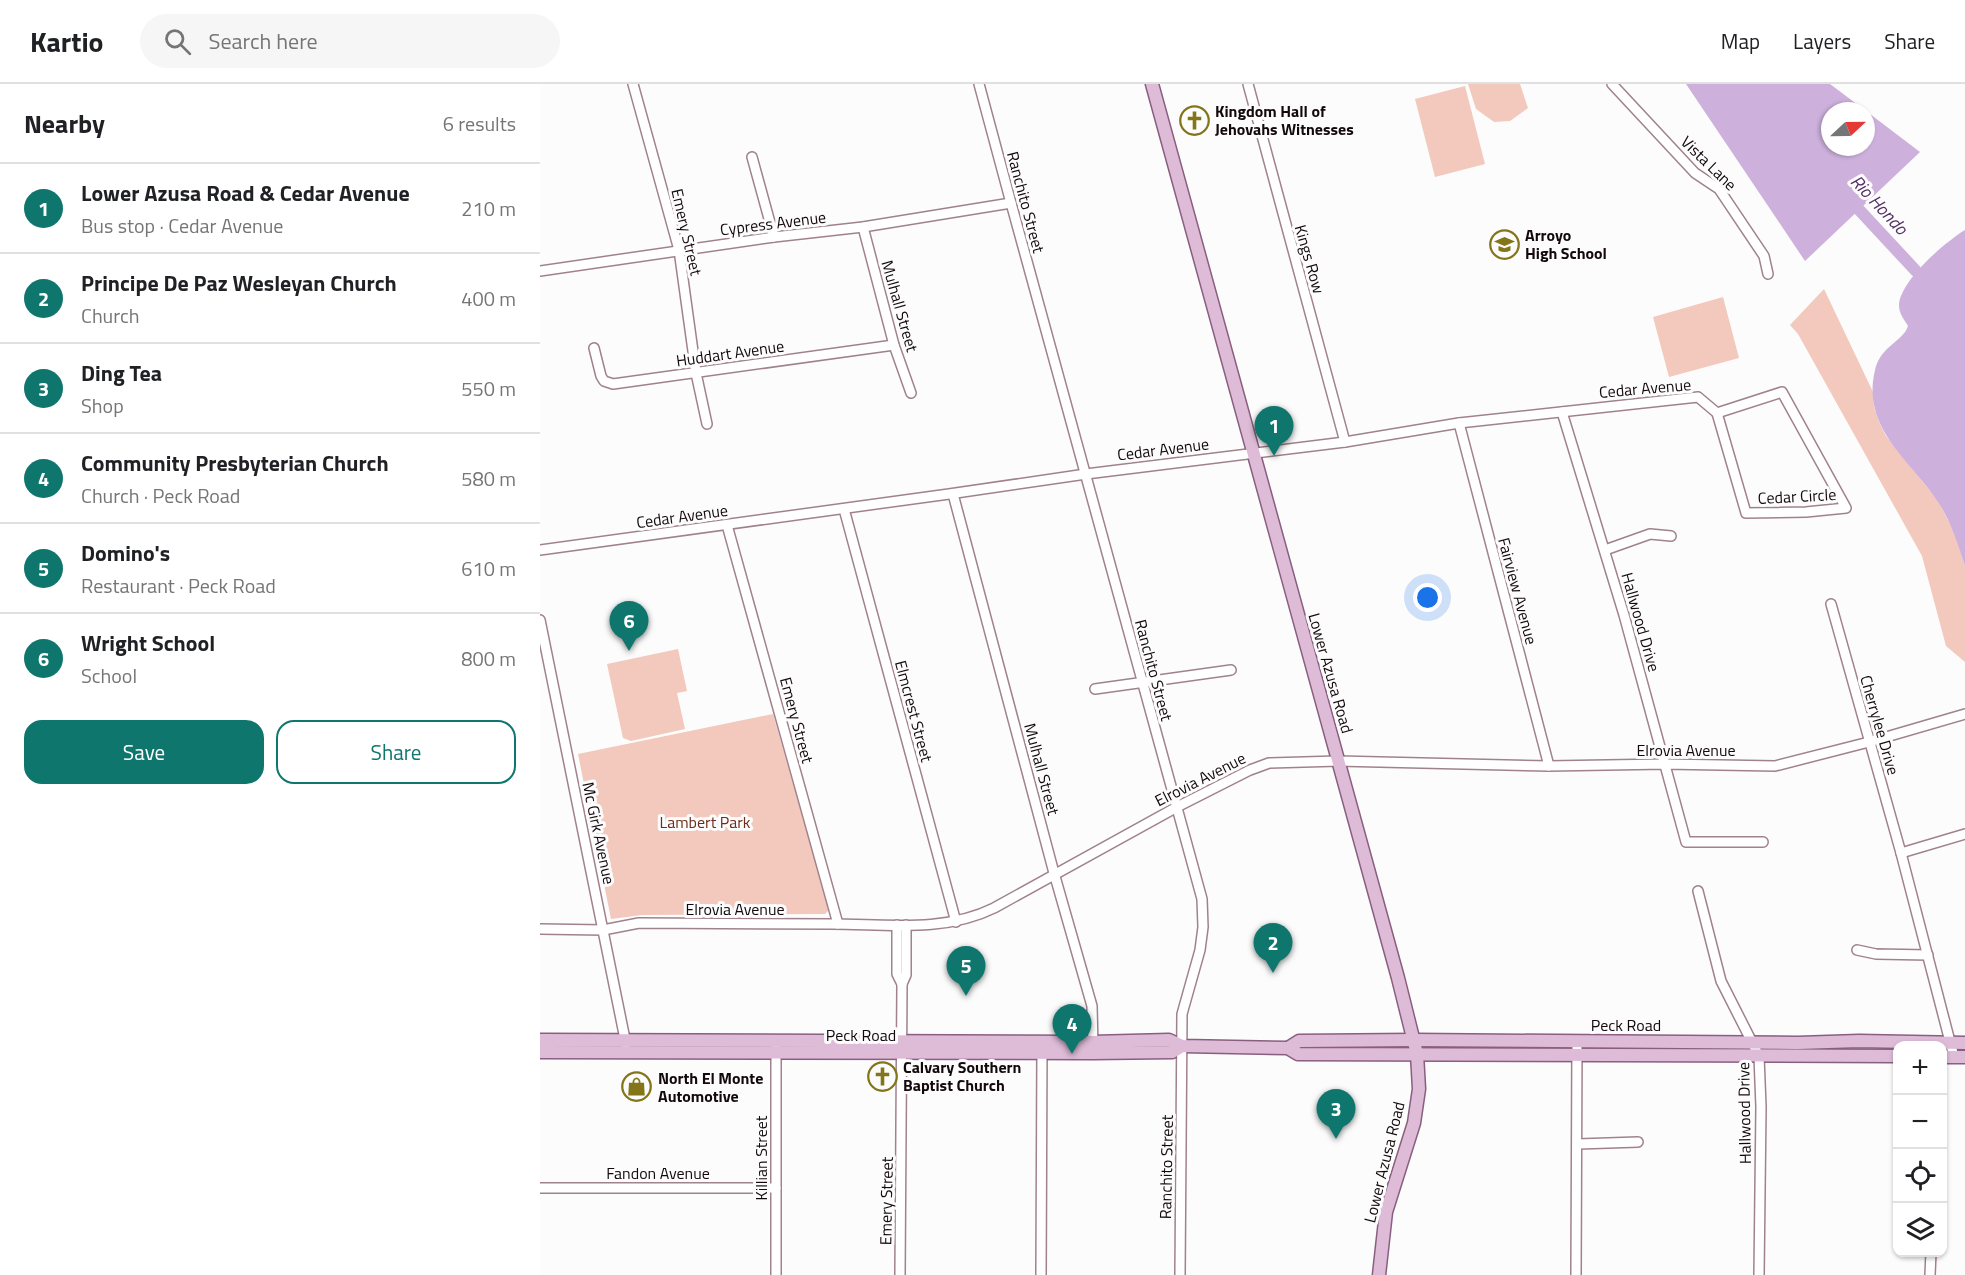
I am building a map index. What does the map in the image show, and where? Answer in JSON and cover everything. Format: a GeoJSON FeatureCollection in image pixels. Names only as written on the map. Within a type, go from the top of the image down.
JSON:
{"type":"FeatureCollection","features":[{"type":"Feature","properties":{"kind":"main road","name":"Lower Azusa Road"},"geometry":{"type":"LineString","coordinates":[[1152,84],[1397,972],[1417,1054],[1419,1089],[1414,1123],[1386,1212],[1379,1275]]}},
{"type":"Feature","properties":{"kind":"main road","name":"Peck Road"},"geometry":{"type":"LineString","coordinates":[[540,1041],[626,1046],[1042,1047],[1172,1052],[1182,1046],[1288,1048],[1298,1054],[1893,1056]]}},
{"type":"Feature","properties":{"kind":"main road","name":"Peck Road"},"geometry":{"type":"LineString","coordinates":[[1288,1048],[1299,1041],[1893,1042]]}},
{"type":"Feature","properties":{"kind":"main road","name":"Peck Road"},"geometry":{"type":"LineString","coordinates":[[1947,1043],[1965,1043]]}},
{"type":"Feature","properties":{"kind":"main road","name":"Peck Road"},"geometry":{"type":"LineString","coordinates":[[540,1052],[626,1046]]}},
{"type":"Feature","properties":{"kind":"street","name":"Emery Street"},"geometry":{"type":"LineString","coordinates":[[633,84],[679,250],[696,373],[707,424]]}},
{"type":"Feature","properties":{"kind":"street","name":"Ranchito Street"},"geometry":{"type":"LineString","coordinates":[[980,84],[1202,899],[1203,927],[1200,950],[1182,1014],[1179,1275]]}},
{"type":"Feature","properties":{"kind":"street","name":"Kings Row"},"geometry":{"type":"LineString","coordinates":[[1248,84],[1345,442]]}},
{"type":"Feature","properties":{"kind":"street","name":"Vista Lane"},"geometry":{"type":"LineString","coordinates":[[1612,84],[1695,173],[1719,189],[1764,256],[1768,274]]}},
{"type":"Feature","properties":{"kind":"street"},"geometry":{"type":"LineString","coordinates":[[752,157],[774,237]]}},
{"type":"Feature","properties":{"kind":"street","name":"Cypress Avenue"},"geometry":{"type":"LineString","coordinates":[[540,271],[774,237],[863,227],[1011,203]]}},
{"type":"Feature","properties":{"kind":"street","name":"Mulhall Street"},"geometry":{"type":"LineString","coordinates":[[863,227],[894,345],[911,393]]}},
{"type":"Feature","properties":{"kind":"street","name":"Huddart Avenue"},"geometry":{"type":"LineString","coordinates":[[594,348],[601,376],[604,381],[614,384],[894,345]]}},
{"type":"Feature","properties":{"kind":"street","name":"Cedar Circle"},"geometry":{"type":"LineString","coordinates":[[1782,392],[1846,508],[1806,512],[1746,513],[1717,413],[1782,392]]}},
{"type":"Feature","properties":{"kind":"street","name":"Cedar Avenue"},"geometry":{"type":"LineString","coordinates":[[540,550],[1086,474],[1345,442],[1459,423],[1698,397],[1717,413]]}},
{"type":"Feature","properties":{"kind":"street","name":"Hallwood Drive"},"geometry":{"type":"LineString","coordinates":[[1562,412],[1605,550],[1686,842],[1763,842]]}},
{"type":"Feature","properties":{"kind":"street","name":"Fairview Avenue"},"geometry":{"type":"LineString","coordinates":[[1459,423],[1549,766]]}},
{"type":"Feature","properties":{"kind":"street","name":"Mulhall Street"},"geometry":{"type":"LineString","coordinates":[[953,494],[1054,873],[1092,1006],[1093,1048]]}},
{"type":"Feature","properties":{"kind":"street","name":"Elmcrest Street"},"geometry":{"type":"LineString","coordinates":[[844,509],[956,922]]}},
{"type":"Feature","properties":{"kind":"street","name":"Emery Street"},"geometry":{"type":"LineString","coordinates":[[727,525],[838,924]]}},
{"type":"Feature","properties":{"kind":"street"},"geometry":{"type":"LineString","coordinates":[[1605,550],[1650,534],[1671,536]]}},
{"type":"Feature","properties":{"kind":"street","name":"Cherrylee Drive"},"geometry":{"type":"LineString","coordinates":[[1831,604],[1901,853],[1954,1057]]}},
{"type":"Feature","properties":{"kind":"street","name":"Mc Girk Avenue"},"geometry":{"type":"LineString","coordinates":[[540,620],[626,1046]]}},
{"type":"Feature","properties":{"kind":"street"},"geometry":{"type":"LineString","coordinates":[[1095,689],[1231,670]]}},
{"type":"Feature","properties":{"kind":"street","name":"Elrovia Avenue"},"geometry":{"type":"LineString","coordinates":[[540,929],[603,930],[639,923],[901,925],[956,922],[977,917],[1177,807],[1250,770],[1269,763],[1338,761],[1549,766],[1665,764],[1775,766],[1965,714]]}},
{"type":"Feature","properties":{"kind":"street"},"geometry":{"type":"LineString","coordinates":[[1901,853],[1965,834]]}},
{"type":"Feature","properties":{"kind":"street","name":"Hallwood Drive"},"geometry":{"type":"LineString","coordinates":[[1698,891],[1721,981],[1759,1056],[1761,1107],[1759,1275]]}},
{"type":"Feature","properties":{"kind":"street","name":"Emery Street"},"geometry":{"type":"LineString","coordinates":[[900,1275],[902,984],[897,974],[901,925]]}},
{"type":"Feature","properties":{"kind":"street"},"geometry":{"type":"LineString","coordinates":[[1857,950],[1876,954],[1928,955]]}},
{"type":"Feature","properties":{"kind":"street"},"geometry":{"type":"LineString","coordinates":[[1576,1275],[1577,1041]]}},
{"type":"Feature","properties":{"kind":"street","name":"Killian Street"},"geometry":{"type":"LineString","coordinates":[[776,1047],[776,1275]]}},
{"type":"Feature","properties":{"kind":"street"},"geometry":{"type":"LineString","coordinates":[[1041,1275],[1042,1047]]}},
{"type":"Feature","properties":{"kind":"street"},"geometry":{"type":"LineString","coordinates":[[1578,1144],[1638,1142]]}},
{"type":"Feature","properties":{"kind":"street","name":"Fandon Avenue"},"geometry":{"type":"LineString","coordinates":[[540,1188],[776,1188]]}},
{"type":"Feature","properties":{"kind":"street"},"geometry":{"type":"LineString","coordinates":[[1930,1257],[1930,1275]]}},
{"type":"Feature","properties":{"kind":"green space"},"geometry":{"type":"Polygon","coordinates":[[[1468,84],[1520,84],[1528,108],[1510,121],[1494,122],[1476,109],[1468,84]]]}},
{"type":"Feature","properties":{"kind":"green space"},"geometry":{"type":"Polygon","coordinates":[[[1465,86],[1485,164],[1435,177],[1415,99],[1465,86]]]}},
{"type":"Feature","properties":{"kind":"green space"},"geometry":{"type":"Polygon","coordinates":[[[1824,289],[1873,392],[1874,407],[1886,436],[1938,501],[1956,536],[1965,566],[1965,662],[1946,646],[1922,556],[1798,334],[1790,325],[1824,289]]]}},
{"type":"Feature","properties":{"kind":"green space"},"geometry":{"type":"Polygon","coordinates":[[[1723,297],[1739,358],[1669,377],[1653,317],[1723,297]]]}},
{"type":"Feature","properties":{"kind":"green space"},"geometry":{"type":"Polygon","coordinates":[[[678,649],[687,691],[677,693],[685,729],[631,741],[623,738],[607,664],[678,649]]]}},
{"type":"Feature","properties":{"kind":"green space","name":"Lambert Park"},"geometry":{"type":"Polygon","coordinates":[[[773,714],[829,910],[825,914],[642,915],[611,919],[578,754],[773,714]]]}},
{"type":"Feature","properties":{"kind":"shaded area"},"geometry":{"type":"Polygon","coordinates":[[[1686,84],[1830,84],[1854,102],[1821,102],[1821,156],[1875,156],[1875,118],[1920,152],[1805,261],[1686,84]]]}},
{"type":"Feature","properties":{"kind":"shaded area"},"geometry":{"type":"Polygon","coordinates":[[[1965,230],[1965,566],[1954,533],[1943,510],[1881,426],[1875,409],[1873,391],[1878,362],[1908,326],[1901,314],[1899,305],[1901,295],[1925,263],[1946,243],[1965,230]]]}},
{"type":"Feature","properties":{"kind":"waterway","name":"Rio Hondo"},"geometry":{"type":"LineString","coordinates":[[1850,200],[1916,271]]}},
{"type":"Feature","properties":{"kind":"place","name":"Kingdom Hall of Jehovahs Witnesses"},"geometry":{"type":"Point","coordinates":[1194,120]}},
{"type":"Feature","properties":{"kind":"place","name":"Arroyo High School"},"geometry":{"type":"Point","coordinates":[1504,244]}},
{"type":"Feature","properties":{"kind":"place","name":"Lower Azusa Road & Cedar Avenue"},"geometry":{"type":"Point","coordinates":[1274,456]}},
{"type":"Feature","properties":{"kind":"place","name":"Wright School"},"geometry":{"type":"Point","coordinates":[629,651]}},
{"type":"Feature","properties":{"kind":"place","name":"Principe De Paz Wesleyan Church"},"geometry":{"type":"Point","coordinates":[1273,973]}},
{"type":"Feature","properties":{"kind":"place","name":"Domino's"},"geometry":{"type":"Point","coordinates":[966,996]}},
{"type":"Feature","properties":{"kind":"place","name":"Community Presbyterian Church"},"geometry":{"type":"Point","coordinates":[1072,1054]}},
{"type":"Feature","properties":{"kind":"place","name":"Calvary Southern Baptist Church"},"geometry":{"type":"Point","coordinates":[882,1076]}},
{"type":"Feature","properties":{"kind":"place","name":"North El Monte Automotive"},"geometry":{"type":"Point","coordinates":[637,1087]}},
{"type":"Feature","properties":{"kind":"place","name":"Ding Tea"},"geometry":{"type":"Point","coordinates":[1336,1139]}}]}
